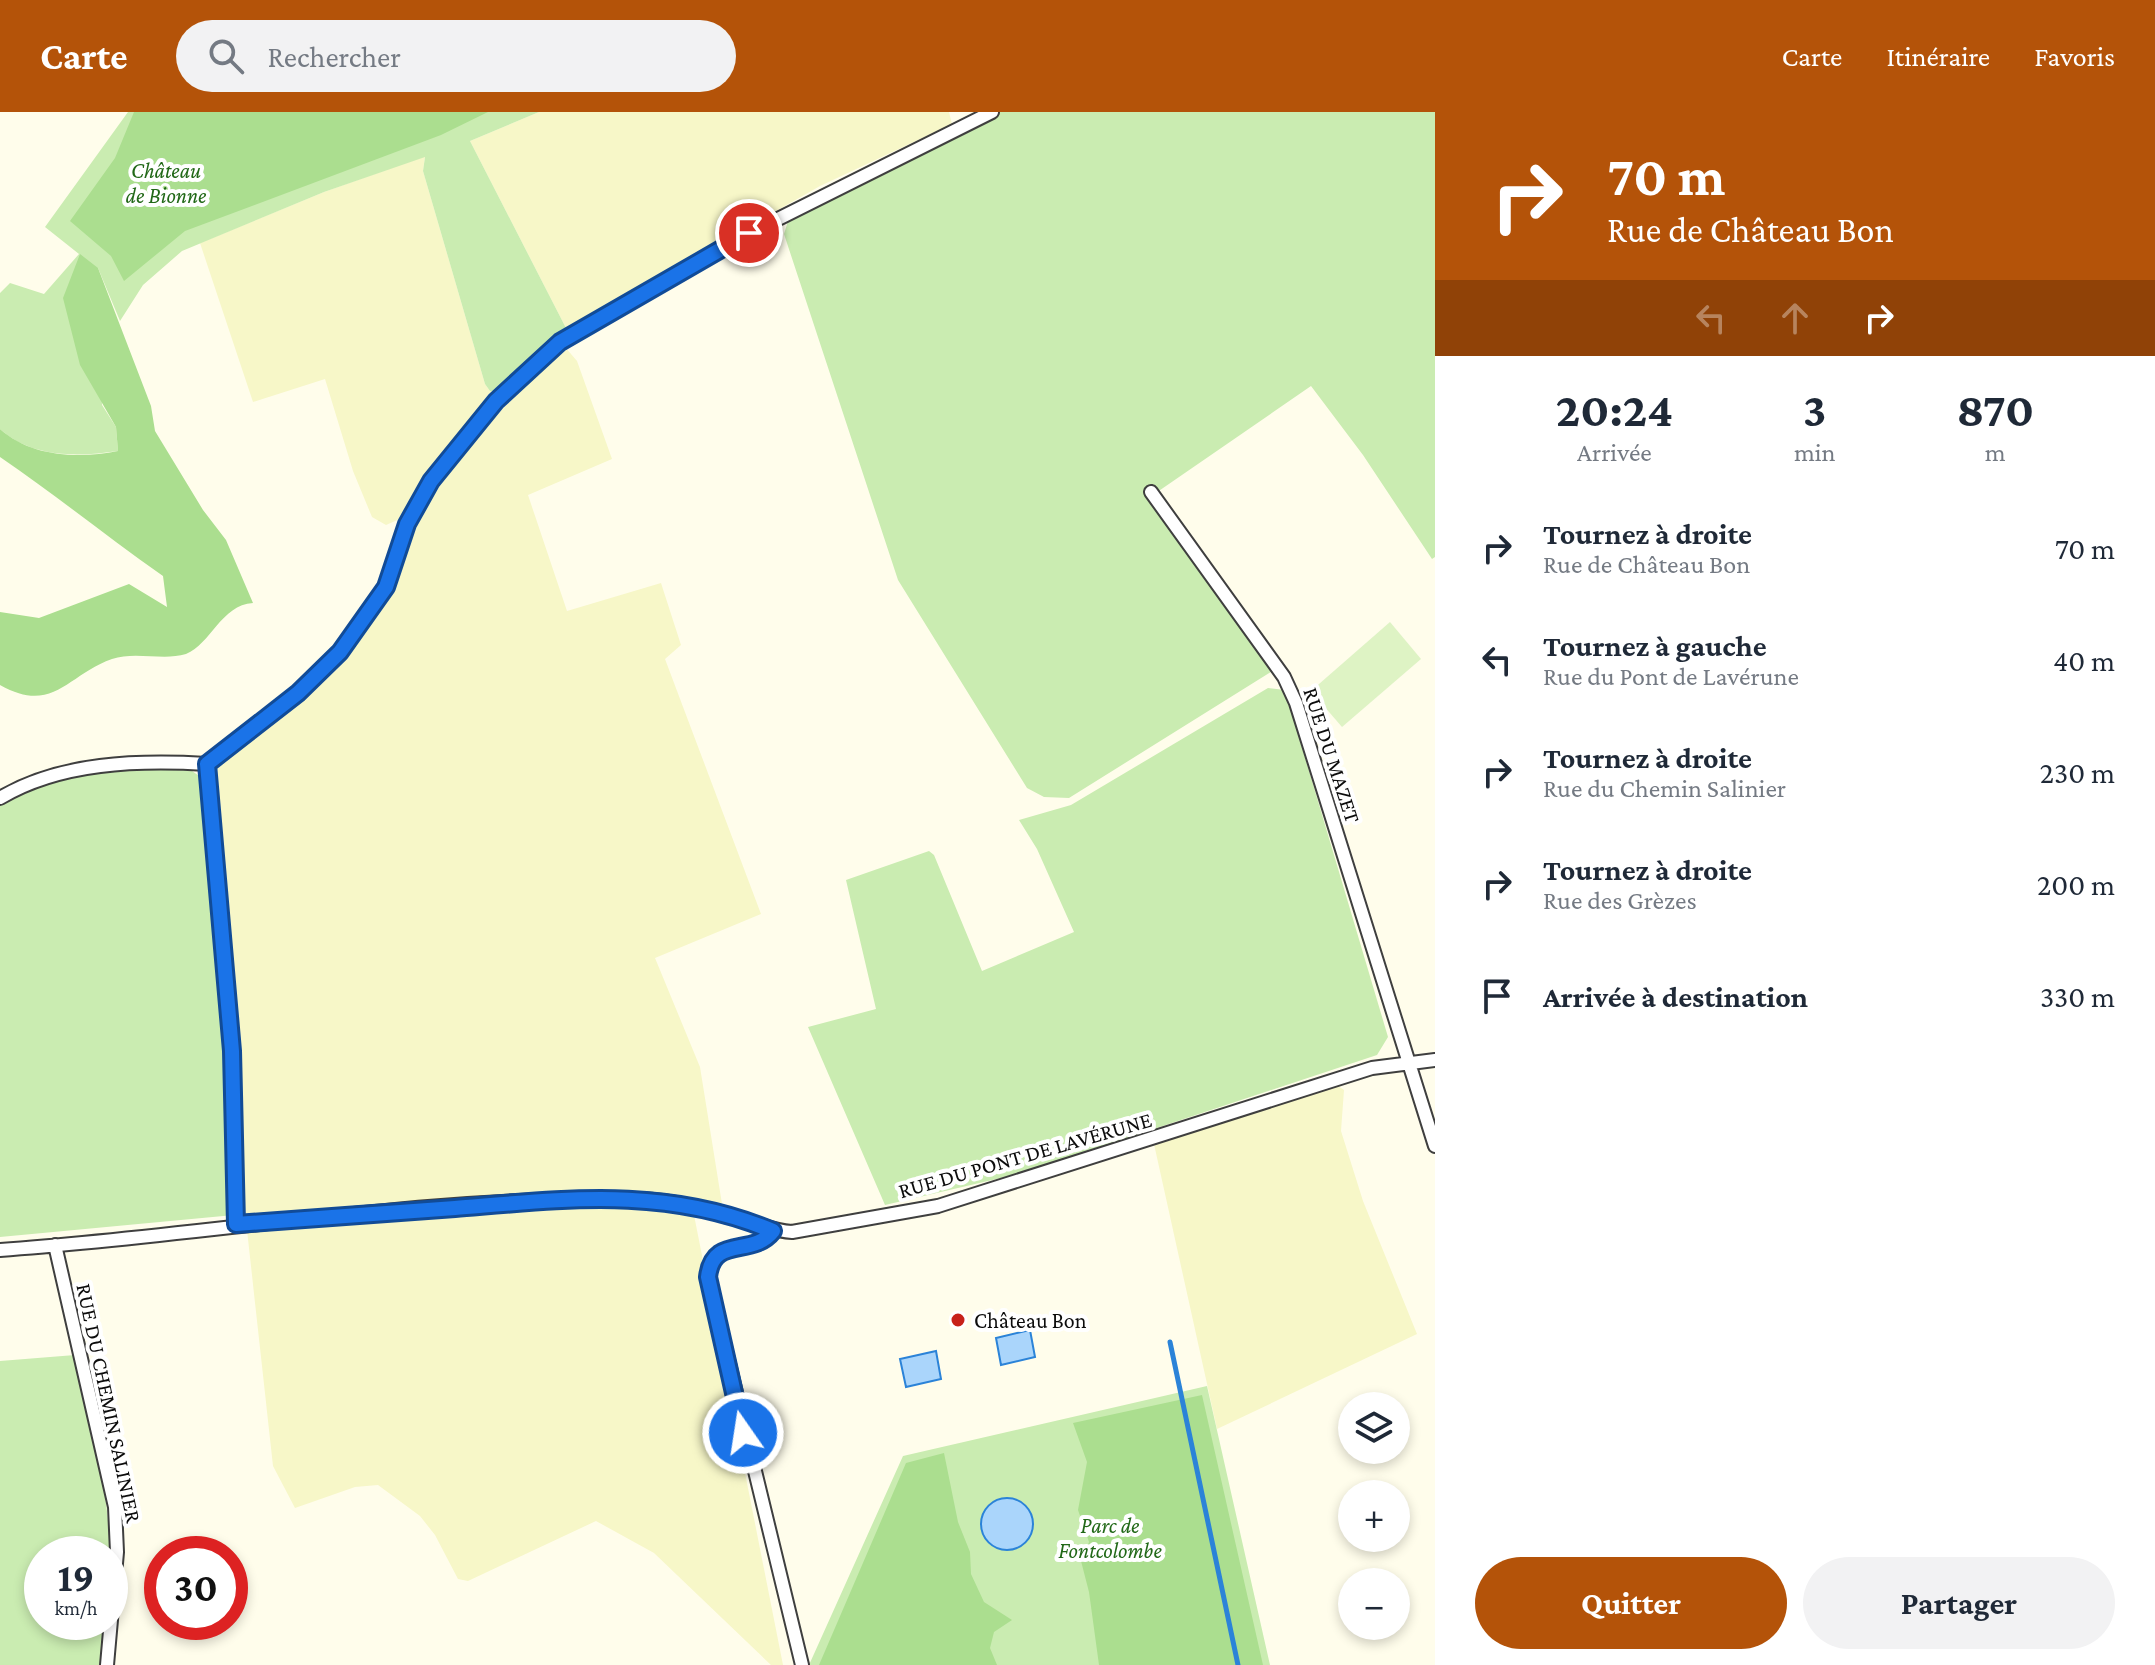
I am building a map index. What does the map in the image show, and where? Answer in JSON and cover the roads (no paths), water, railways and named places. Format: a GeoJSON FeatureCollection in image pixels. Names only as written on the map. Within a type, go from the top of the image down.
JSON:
{"type":"FeatureCollection","features":[{"type":"Feature","properties":{"kind":"street"},"geometry":{"type":"LineString","coordinates":[[0,798],[29,781],[66,771],[172,762],[207,764],[298,693],[340,652],[386,587],[407,524],[431,481],[496,401],[560,342],[724,246],[992,112]]}},
{"type":"Feature","properties":{"kind":"street","name":"RUE DU MAZET"},"geometry":{"type":"LineString","coordinates":[[1151,492],[1290,689],[1435,1146]]}},
{"type":"Feature","properties":{"kind":"street"},"geometry":{"type":"LineString","coordinates":[[207,764],[232,1051],[236,1224]]}},
{"type":"Feature","properties":{"kind":"street","name":"RUE DU PONT DE LAVÉRUNE"},"geometry":{"type":"LineString","coordinates":[[0,1250],[236,1224],[563,1199],[675,1201],[773,1231],[792,1232],[938,1206],[1372,1068],[1435,1060]]}},
{"type":"Feature","properties":{"kind":"street"},"geometry":{"type":"LineString","coordinates":[[773,1231],[767,1239],[718,1253],[710,1264],[708,1277],[802,1665]]}},
{"type":"Feature","properties":{"kind":"street","name":"RUE DU CHEMIN SALINIER"},"geometry":{"type":"LineString","coordinates":[[55,1245],[115,1507],[117,1552],[107,1665]]}},
{"type":"Feature","properties":{"kind":"water"},"geometry":{"type":"Polygon","coordinates":[[[1030,1330],[1035,1357],[1001,1365],[996,1338],[1030,1330]]]}},
{"type":"Feature","properties":{"kind":"water"},"geometry":{"type":"Polygon","coordinates":[[[936,1351],[941,1379],[906,1387],[900,1359],[936,1351]]]}},
{"type":"Feature","properties":{"kind":"water"},"geometry":{"type":"Polygon","coordinates":[[[1007,1498],[1026,1505],[1033,1524],[1026,1543],[1007,1550],[988,1543],[981,1524],[988,1505],[1007,1498]]]}},
{"type":"Feature","properties":{"kind":"waterway"},"geometry":{"type":"LineString","coordinates":[[1170,1342],[1238,1665]]}},
{"type":"Feature","properties":{"kind":"place","name":"Château Bon"},"geometry":{"type":"Point","coordinates":[958,1320]}},
{"type":"Feature","properties":{"kind":"park label","name":"Château de Bionne"},"geometry":{"type":"Point","coordinates":[166,182]}},
{"type":"Feature","properties":{"kind":"park label","name":"Parc de Fontcolombe"},"geometry":{"type":"Point","coordinates":[1110,1538]}}]}
